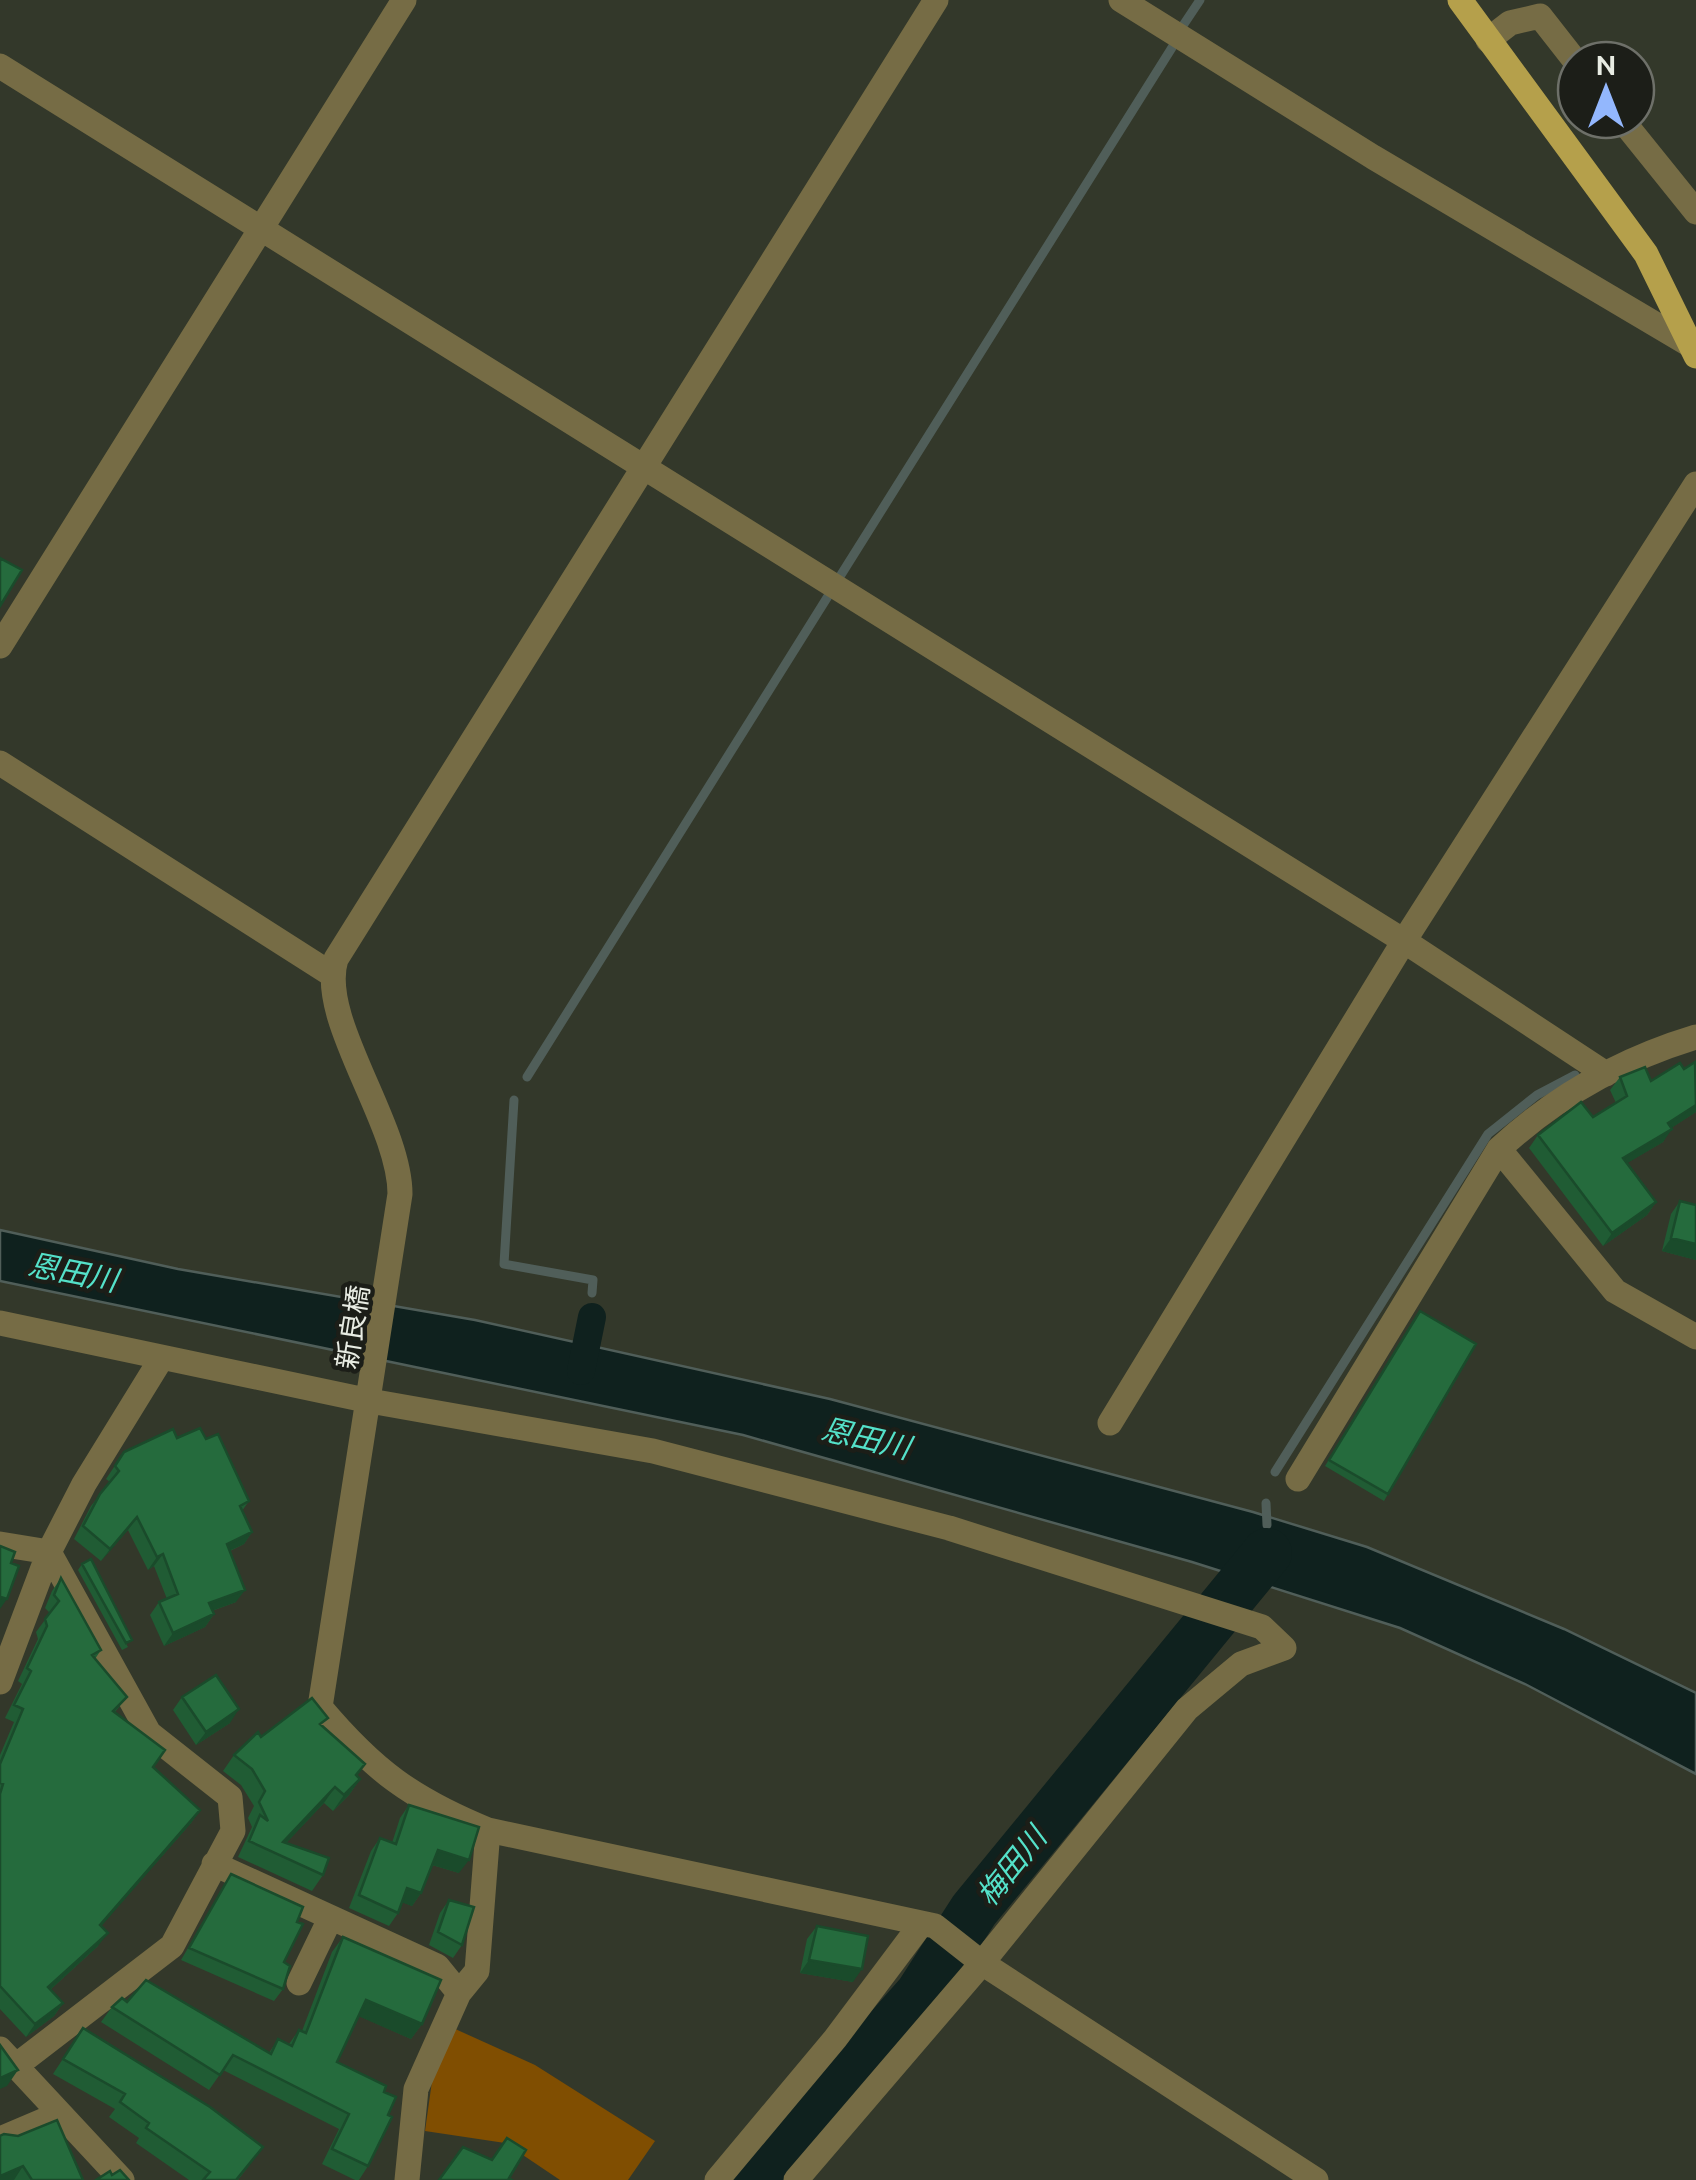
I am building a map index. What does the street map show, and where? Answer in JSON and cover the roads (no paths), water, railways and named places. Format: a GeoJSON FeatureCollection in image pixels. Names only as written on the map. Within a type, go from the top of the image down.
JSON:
{"type":"FeatureCollection","features":[{"type":"Feature","properties":{"kind":"main road"},"geometry":{"type":"LineString","coordinates":[[1460,0],[1646,254],[1694,351]]}},
{"type":"Feature","properties":{"kind":"street"},"geometry":{"type":"LineString","coordinates":[[0,646],[404,0]]}},
{"type":"Feature","properties":{"kind":"street"},"geometry":{"type":"LineString","coordinates":[[0,764],[331,974],[336,959],[936,0]]}},
{"type":"Feature","properties":{"kind":"street"},"geometry":{"type":"LineString","coordinates":[[1121,0],[1694,351]]}},
{"type":"Feature","properties":{"kind":"street"},"geometry":{"type":"LineString","coordinates":[[1488,40],[1510,23],[1540,16],[1559,40]]}},
{"type":"Feature","properties":{"kind":"street"},"geometry":{"type":"LineString","coordinates":[[0,66],[1404,941],[1606,1074]]}},
{"type":"Feature","properties":{"kind":"street"},"geometry":{"type":"LineString","coordinates":[[1638,140],[1696,212]]}},
{"type":"Feature","properties":{"kind":"street"},"geometry":{"type":"LineString","coordinates":[[1110,1422],[1404,941],[1696,484]]}},
{"type":"Feature","properties":{"kind":"street","name":"新良橋"},"geometry":{"type":"LineString","coordinates":[[331,974],[330,988],[400,1178],[391,1270],[320,1707],[376,1767],[430,1806],[488,1830]]}},
{"type":"Feature","properties":{"kind":"street"},"geometry":{"type":"LineString","coordinates":[[1298,1479],[1500,1149],[1539,1112],[1606,1074],[1696,1038]]}},
{"type":"Feature","properties":{"kind":"street"},"geometry":{"type":"LineString","coordinates":[[1500,1149],[1615,1291],[1696,1337]]}},
{"type":"Feature","properties":{"kind":"street"},"geometry":{"type":"LineString","coordinates":[[0,1323],[161,1359],[691,1460],[949,1528],[1191,1603],[1262,1627],[1284,1648],[1241,1664],[1187,1709],[796,2180]]}},
{"type":"Feature","properties":{"kind":"street"},"geometry":{"type":"LineString","coordinates":[[0,1682],[49,1552],[84,1484],[161,1359]]}},
{"type":"Feature","properties":{"kind":"street"},"geometry":{"type":"LineString","coordinates":[[0,1544],[49,1552]]}},
{"type":"Feature","properties":{"kind":"street"},"geometry":{"type":"LineString","coordinates":[[49,1552],[148,1732],[230,1798],[233,1830],[172,1946],[83,2030],[9,2057],[122,2180]]}},
{"type":"Feature","properties":{"kind":"street"},"geometry":{"type":"LineString","coordinates":[[407,2180],[416,2089],[460,1994],[477,1971],[488,1830],[928,1924],[1316,2180]]}},
{"type":"Feature","properties":{"kind":"street"},"geometry":{"type":"LineString","coordinates":[[214,1864],[437,1966],[460,1994]]}},
{"type":"Feature","properties":{"kind":"street"},"geometry":{"type":"LineString","coordinates":[[299,1983],[330,1919]]}},
{"type":"Feature","properties":{"kind":"street"},"geometry":{"type":"LineString","coordinates":[[717,2180],[928,1924]]}},
{"type":"Feature","properties":{"kind":"street"},"geometry":{"type":"LineString","coordinates":[[0,2138],[60,2114]]}},
{"type":"Feature","properties":{"kind":"water","name":"恩田川"},"geometry":{"type":"Polygon","coordinates":[[[0,1230],[178,1269],[475,1320],[830,1399],[1253,1512],[1367,1547],[1564,1629],[1696,1693],[1696,1774],[1525,1684],[1400,1628],[1192,1562],[743,1435],[0,1281],[0,1230]]]}},
{"type":"Feature","properties":{"kind":"waterway"},"geometry":{"type":"LineString","coordinates":[[1184,24],[1200,0]]}},
{"type":"Feature","properties":{"kind":"waterway"},"geometry":{"type":"LineString","coordinates":[[839,578],[1173,46]]}},
{"type":"Feature","properties":{"kind":"waterway"},"geometry":{"type":"LineString","coordinates":[[527,1077],[830,593]]}},
{"type":"Feature","properties":{"kind":"waterway"},"geometry":{"type":"LineString","coordinates":[[1275,1472],[1488,1134],[1537,1095],[1575,1075]]}},
{"type":"Feature","properties":{"kind":"waterway"},"geometry":{"type":"LineString","coordinates":[[514,1100],[504,1264],[593,1280],[592,1293]]}},
{"type":"Feature","properties":{"kind":"waterway"},"geometry":{"type":"LineString","coordinates":[[581,1371],[592,1317]]}},
{"type":"Feature","properties":{"kind":"waterway"},"geometry":{"type":"LineString","coordinates":[[1266,1503],[1267,1525]]}},
{"type":"Feature","properties":{"kind":"waterway","name":"梅田川"},"geometry":{"type":"LineString","coordinates":[[755,2180],[920,1994],[974,1910],[1267,1553]]}}]}
